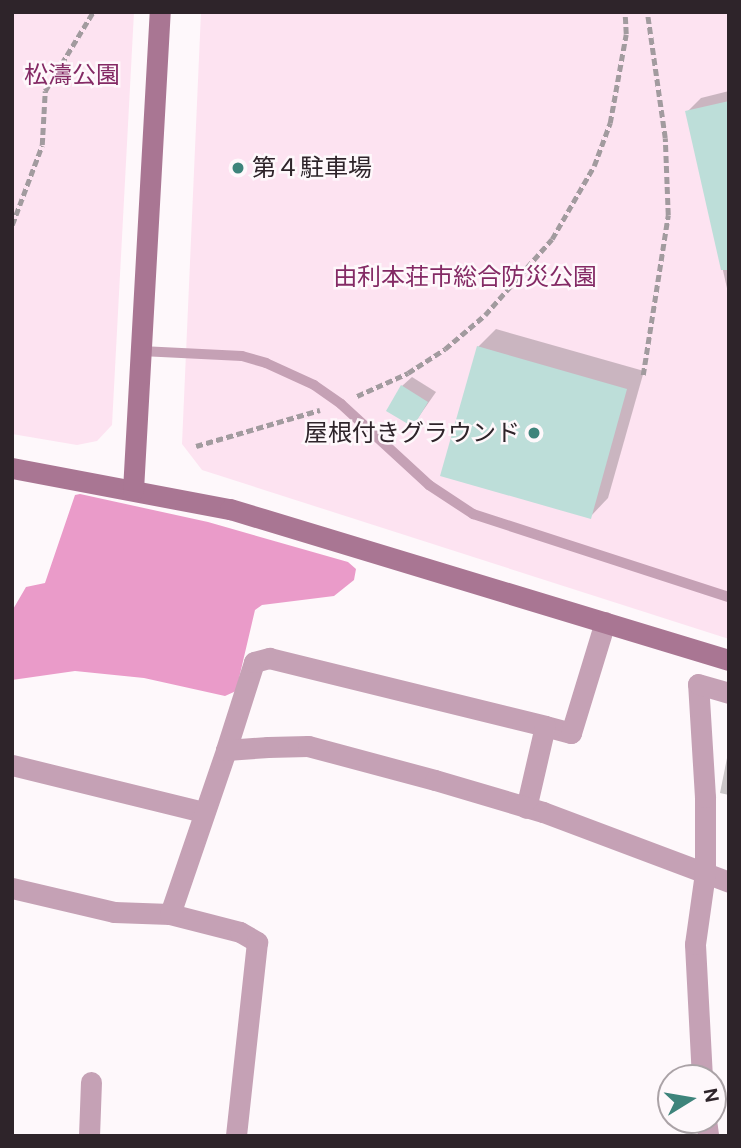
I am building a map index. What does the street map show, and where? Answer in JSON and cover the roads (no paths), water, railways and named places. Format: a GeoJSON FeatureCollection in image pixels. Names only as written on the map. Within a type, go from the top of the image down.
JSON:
{"type":"FeatureCollection","features":[{"type":"Feature","properties":{"kind":"street"},"geometry":{"type":"LineString","coordinates":[[133,491],[160,12]]}},
{"type":"Feature","properties":{"kind":"street"},"geometry":{"type":"LineString","coordinates":[[12,468],[230,509],[729,660]]}},
{"type":"Feature","properties":{"kind":"street"},"geometry":{"type":"LineString","coordinates":[[170,914],[254,662],[270,658],[571,733],[605,622]]}},
{"type":"Feature","properties":{"kind":"street"},"geometry":{"type":"LineString","coordinates":[[701,1064],[695,944],[705,873],[698,684],[729,693]]}},
{"type":"Feature","properties":{"kind":"street"},"geometry":{"type":"LineString","coordinates":[[526,808],[545,726]]}},
{"type":"Feature","properties":{"kind":"street"},"geometry":{"type":"LineString","coordinates":[[226,750],[308,746],[526,808],[729,882]]}},
{"type":"Feature","properties":{"kind":"street"},"geometry":{"type":"LineString","coordinates":[[12,765],[204,812]]}},
{"type":"Feature","properties":{"kind":"street"},"geometry":{"type":"LineString","coordinates":[[12,888],[114,912],[170,914],[240,932],[257,942],[236,1136]]}},
{"type":"Feature","properties":{"kind":"street"},"geometry":{"type":"LineString","coordinates":[[89,1136],[91,1082]]}},
{"type":"Feature","properties":{"kind":"lane"},"geometry":{"type":"LineString","coordinates":[[141,351],[254,360],[314,385],[341,404],[429,485],[474,514],[729,597]]}},
{"type":"Feature","properties":{"kind":"place","name":"第４駐車場"},"geometry":{"type":"Point","coordinates":[238,168]}},
{"type":"Feature","properties":{"kind":"place","name":"屋根付きグラウンド"},"geometry":{"type":"Point","coordinates":[534,433]}},
{"type":"Feature","properties":{"kind":"park label","name":"松濤公園"},"geometry":{"type":"Point","coordinates":[72,75]}},
{"type":"Feature","properties":{"kind":"park label","name":"由利本荘市総合防災公園"},"geometry":{"type":"Point","coordinates":[465,277]}}]}
